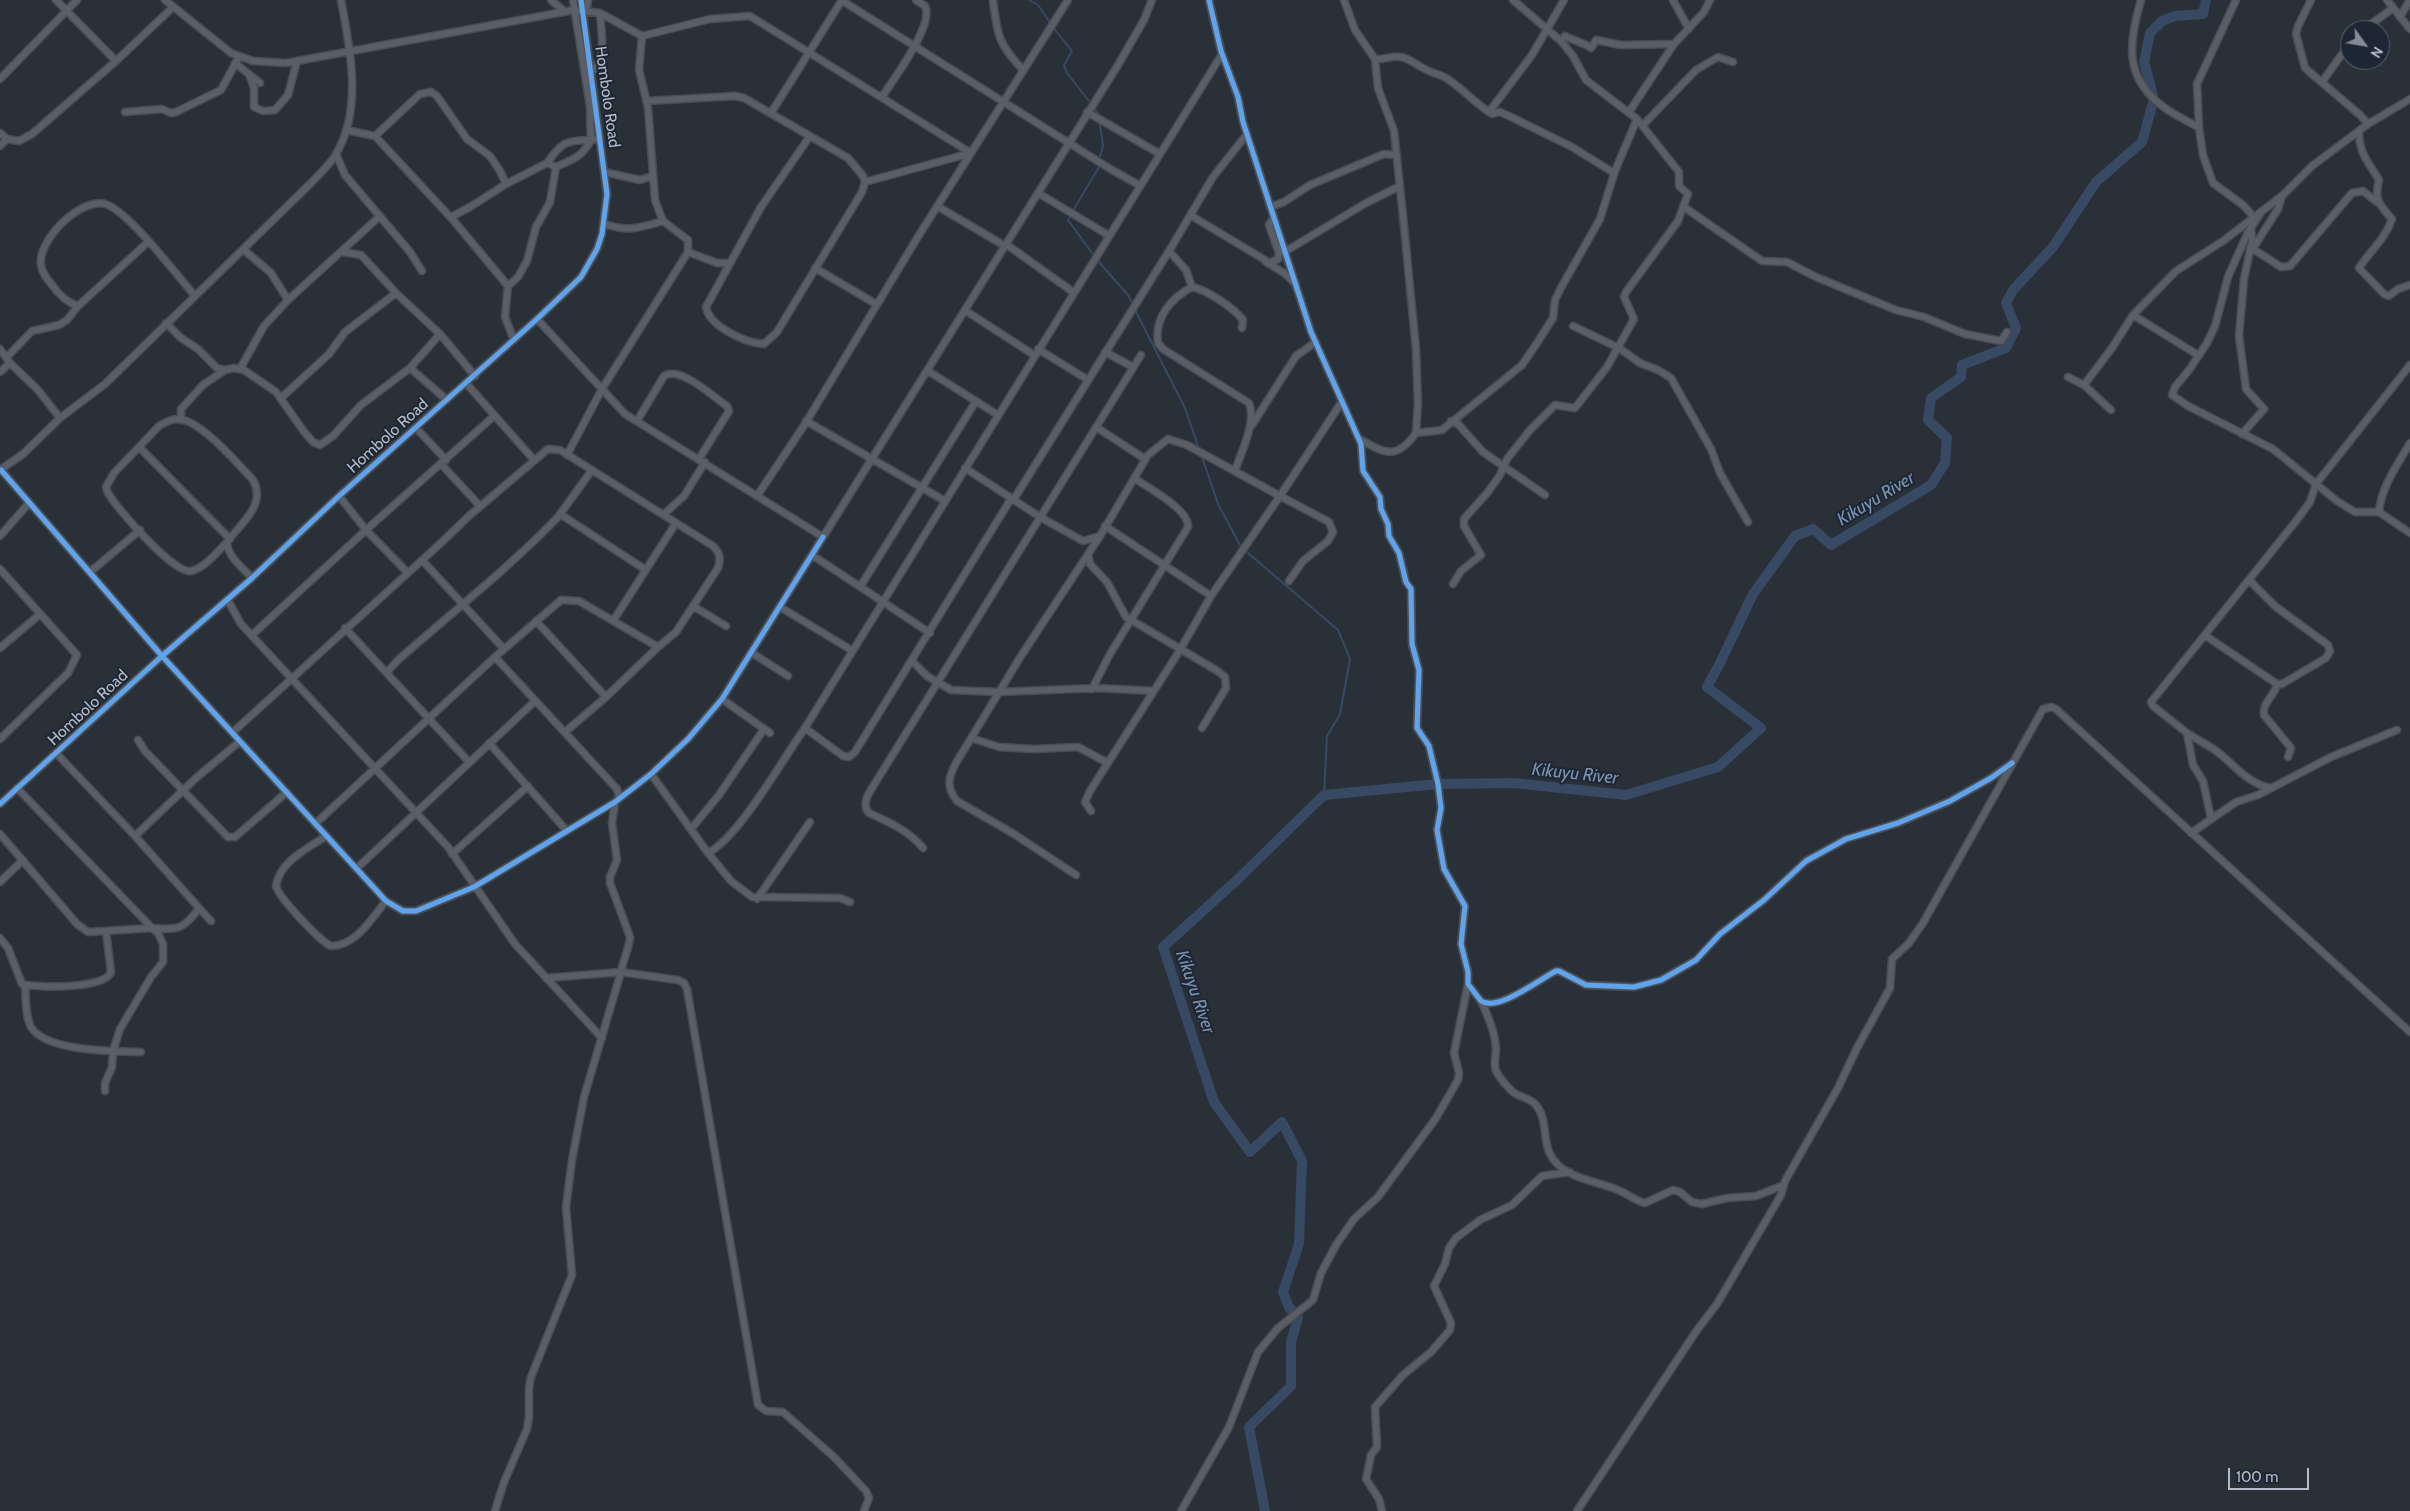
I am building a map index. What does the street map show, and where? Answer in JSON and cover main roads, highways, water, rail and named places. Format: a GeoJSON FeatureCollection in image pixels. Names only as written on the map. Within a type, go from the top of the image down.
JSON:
{"type":"FeatureCollection","features":[{"type":"Feature","properties":{"kind":"waterway"},"geometry":{"type":"LineString","coordinates":[[1029,0],[1038,5],[1051,24]]}},
{"type":"Feature","properties":{"kind":"waterway","name":"Kikuyu River"},"geometry":{"type":"LineString","coordinates":[[1265,1511],[1249,1427],[1291,1386],[1291,1342],[1298,1318],[1289,1307],[1283,1292],[1299,1244],[1302,1161],[1282,1122],[1250,1152],[1214,1102],[1163,947],[1238,879],[1324,795],[1438,784],[1514,783],[1626,795],[1718,767],[1761,728],[1707,687],[1753,594],[1795,536],[1813,529],[1831,545],[1931,485],[1945,463],[1947,438],[1928,420],[1931,398],[1961,377],[1962,365],[2006,348],[2016,328],[2006,303],[2013,290],[2053,247],[2096,182],[2142,142],[2154,99],[2144,62],[2150,33],[2162,21],[2175,16],[2203,14],[2206,0]]}},
{"type":"Feature","properties":{"kind":"waterway"},"geometry":{"type":"LineString","coordinates":[[1053,27],[1072,51],[1064,65],[1067,73],[1089,101]]}},
{"type":"Feature","properties":{"kind":"waterway"},"geometry":{"type":"LineString","coordinates":[[1095,109],[1098,113]]}},
{"type":"Feature","properties":{"kind":"waterway"},"geometry":{"type":"LineString","coordinates":[[1100,125],[1103,146],[1100,157]]}},
{"type":"Feature","properties":{"kind":"waterway"},"geometry":{"type":"LineString","coordinates":[[1074,209],[1099,167]]}},
{"type":"Feature","properties":{"kind":"waterway"},"geometry":{"type":"LineString","coordinates":[[1070,217],[1068,220],[1092,253]]}},
{"type":"Feature","properties":{"kind":"waterway"},"geometry":{"type":"LineString","coordinates":[[1098,261],[1128,295],[1133,305]]}},
{"type":"Feature","properties":{"kind":"waterway"},"geometry":{"type":"LineString","coordinates":[[1135,310],[1185,408],[1198,446]]}},
{"type":"Feature","properties":{"kind":"waterway"},"geometry":{"type":"LineString","coordinates":[[1202,457],[1218,504],[1240,545]]}},
{"type":"Feature","properties":{"kind":"waterway"},"geometry":{"type":"LineString","coordinates":[[1248,553],[1338,630],[1350,659],[1340,714],[1327,736],[1324,795]]}}]}
